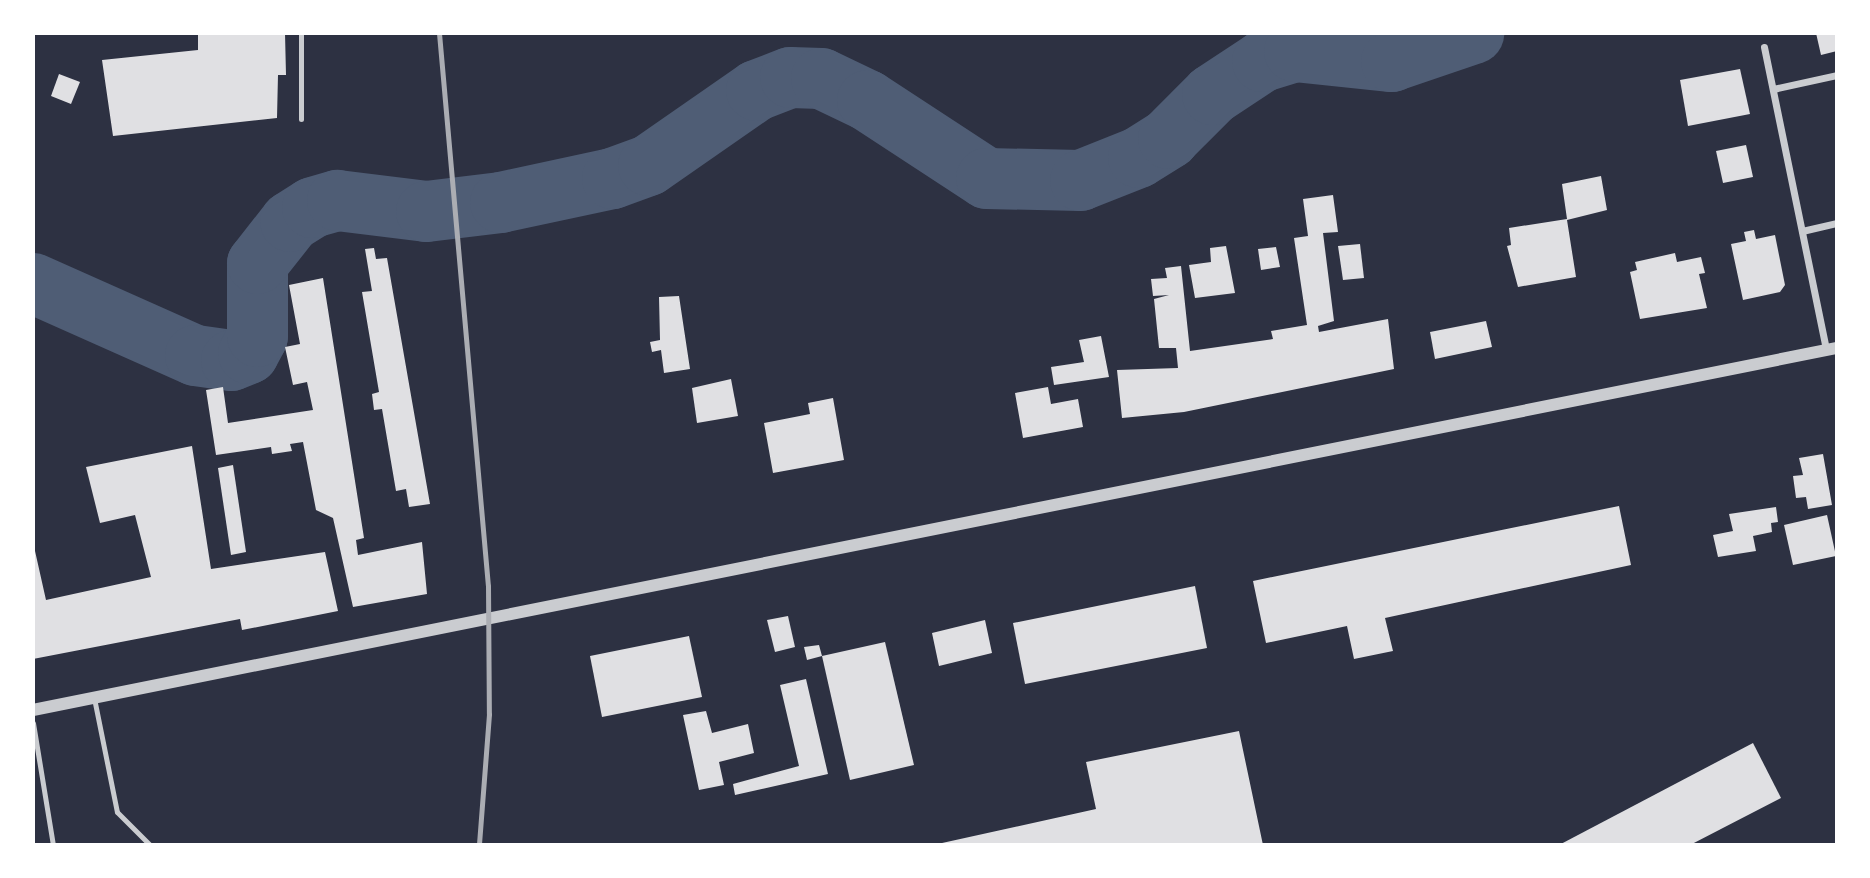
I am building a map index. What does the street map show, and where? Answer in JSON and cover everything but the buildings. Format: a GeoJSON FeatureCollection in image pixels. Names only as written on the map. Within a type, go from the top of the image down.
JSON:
{"type":"FeatureCollection","features":[{"type":"Feature","properties":{"kind":"street"},"geometry":{"type":"LineString","coordinates":[[33,710],[1831,350],[1801,230],[1764,47]]}},
{"type":"Feature","properties":{"kind":"street"},"geometry":{"type":"LineString","coordinates":[[1773,89],[1837,75]]}},
{"type":"Feature","properties":{"kind":"street"},"geometry":{"type":"LineString","coordinates":[[1801,230],[1837,223]]}},
{"type":"Feature","properties":{"kind":"lane"},"geometry":{"type":"LineString","coordinates":[[301,33],[301,120]]}},
{"type":"Feature","properties":{"kind":"lane"},"geometry":{"type":"LineString","coordinates":[[94,698],[117,812],[150,845]]}},
{"type":"Feature","properties":{"kind":"lane"},"geometry":{"type":"LineString","coordinates":[[33,723],[53,845]]}},
{"type":"Feature","properties":{"kind":"waterway"},"geometry":{"type":"LineString","coordinates":[[33,283],[195,355],[231,360],[248,353],[257,336],[257,263],[290,221],[312,207],[337,200],[426,211],[500,202],[612,178],[648,165],[756,90],[790,77],[821,78],[867,100],[986,178],[1080,180],[1138,157],[1168,138],[1212,94],[1262,61],[1294,51],[1391,61],[1473,33]]}},
{"type":"Feature","properties":{"kind":"railway"},"geometry":{"type":"LineString","coordinates":[[439,33],[488,586],[489,714],[479,845]]}}]}
